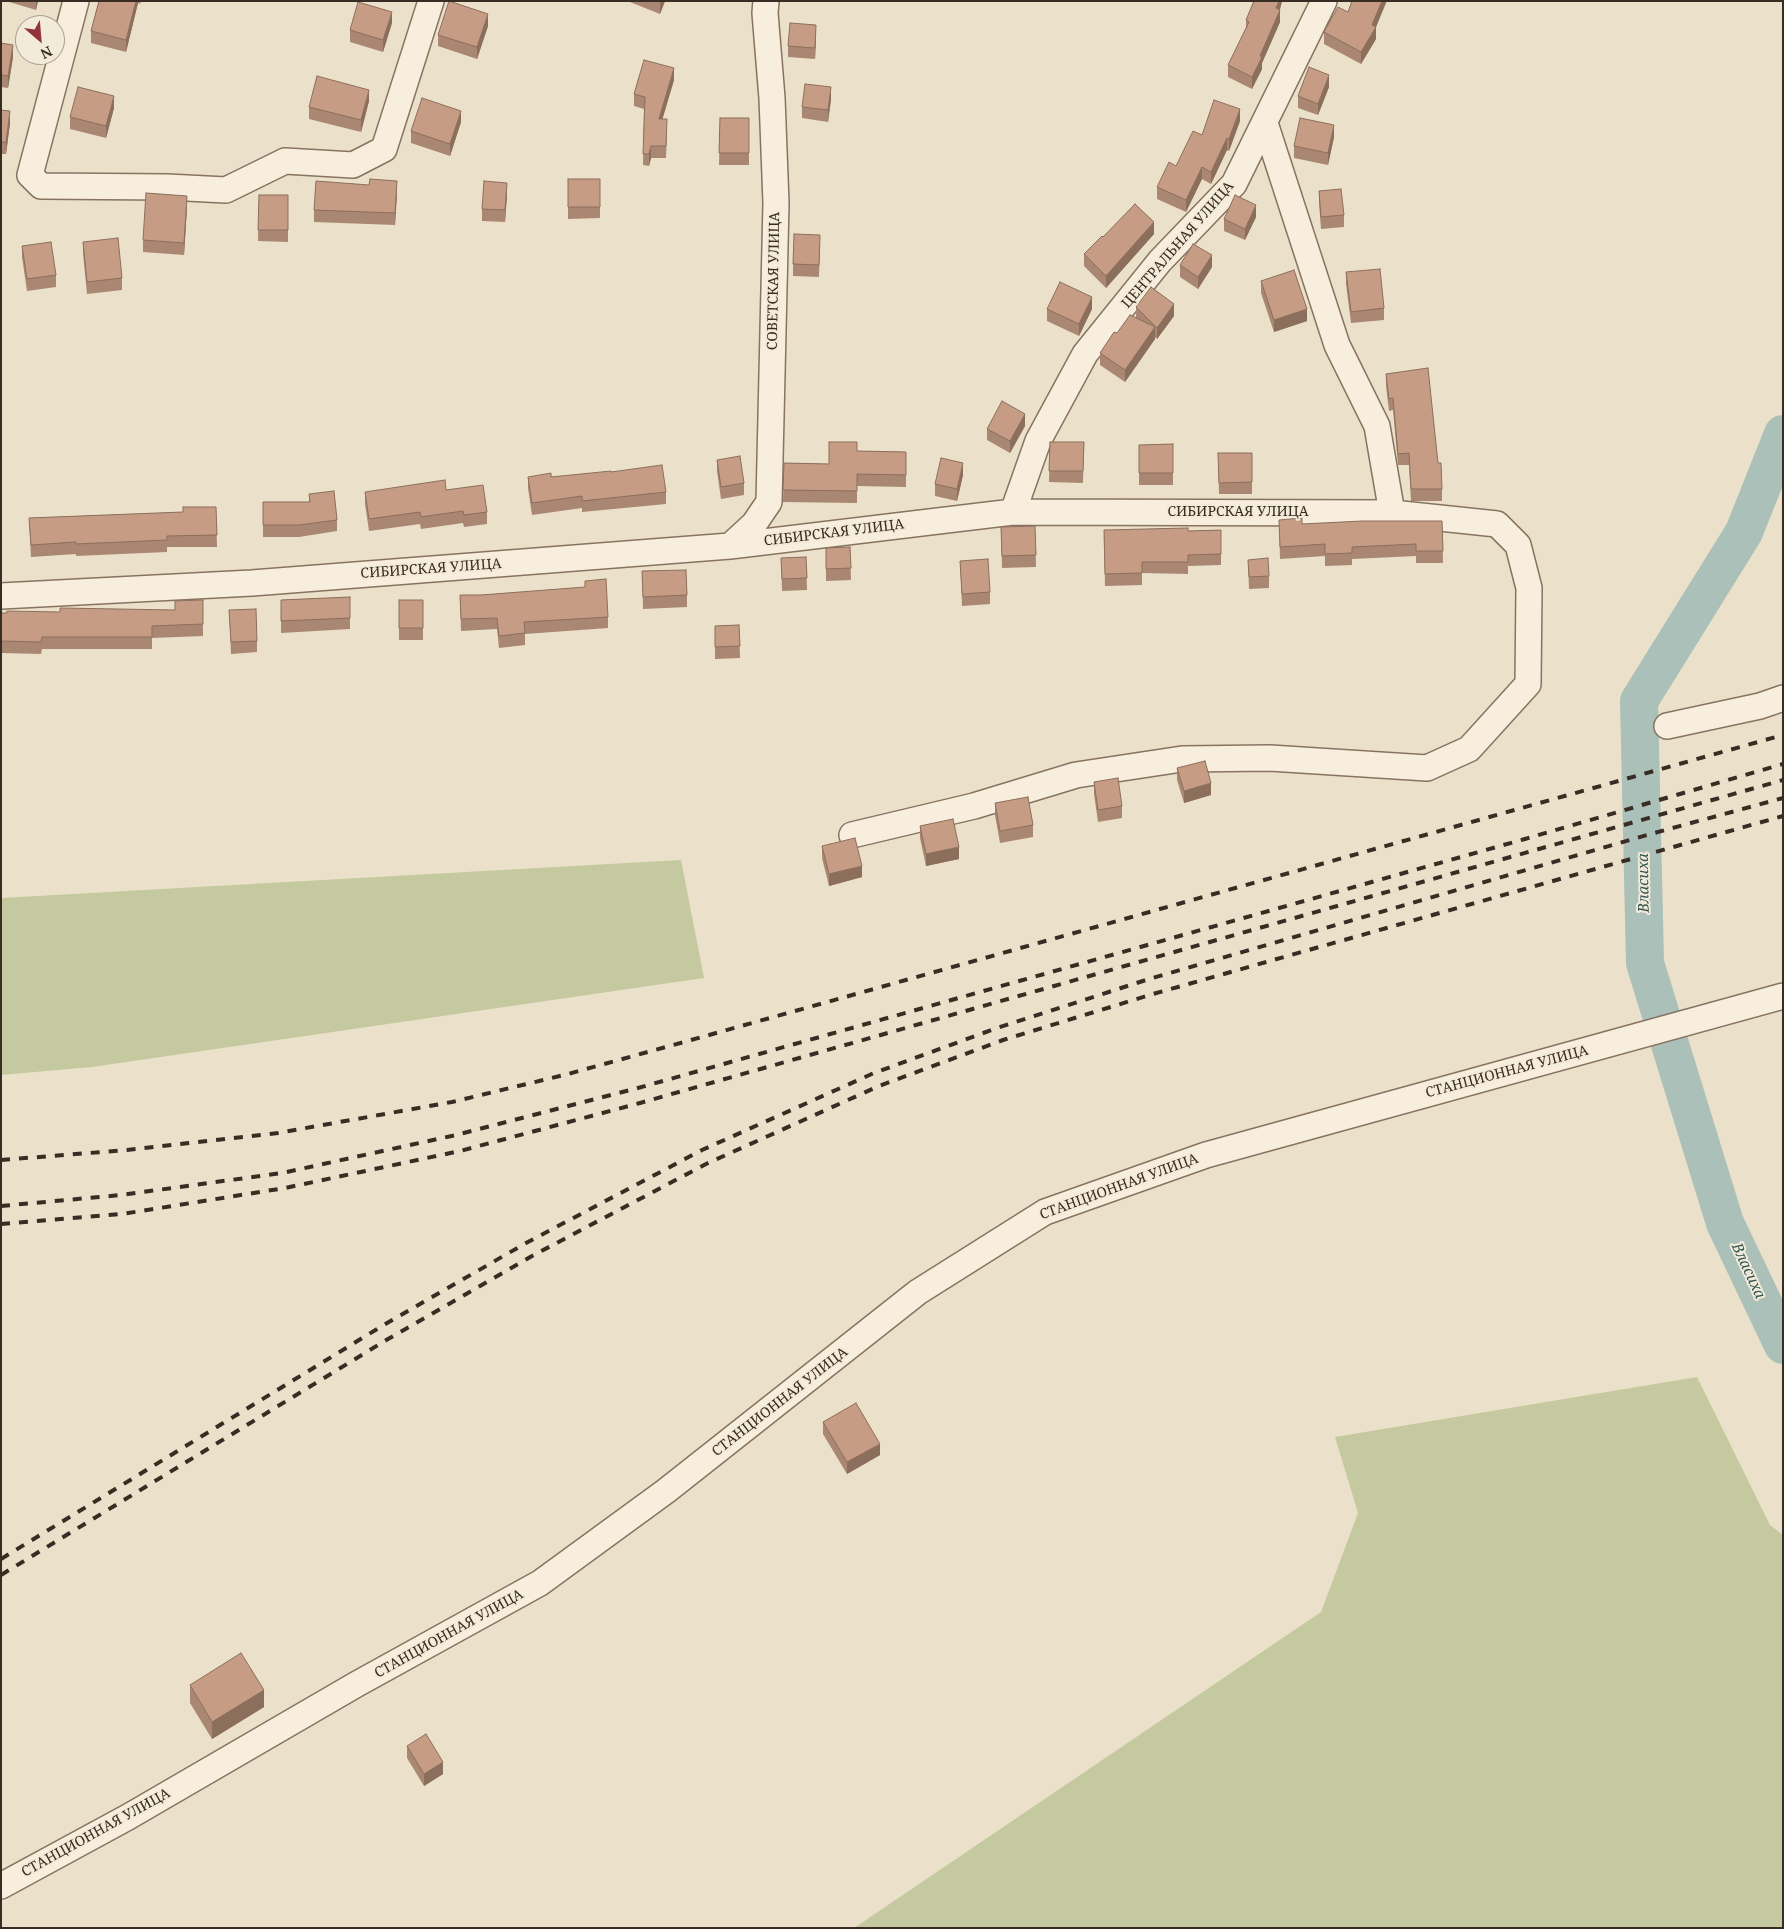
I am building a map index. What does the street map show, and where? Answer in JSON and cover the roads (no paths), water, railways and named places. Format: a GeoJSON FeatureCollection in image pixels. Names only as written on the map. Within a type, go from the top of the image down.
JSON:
{"type":"FeatureCollection","features":[{"type":"Feature","properties":{"kind":"street"},"geometry":{"type":"LineString","coordinates":[[76,1],[30,175],[41,186],[167,187],[226,190],[285,161],[353,165],[384,149],[430,1]]}},
{"type":"Feature","properties":{"kind":"street","name":"СОВЕТСКАЯ УЛИЦА"},"geometry":{"type":"LineString","coordinates":[[730,546],[754,524],[769,502],[776,203],[772,98],[764,13],[766,1]]}},
{"type":"Feature","properties":{"kind":"street","name":"ЦЕНТРАЛЬНАЯ УЛИЦА"},"geometry":{"type":"LineString","coordinates":[[1013,512],[1038,441],[1085,354],[1160,261],[1234,184],[1324,1]]}},
{"type":"Feature","properties":{"kind":"street"},"geometry":{"type":"LineString","coordinates":[[1265,123],[1337,344],[1377,426],[1392,513]]}},
{"type":"Feature","properties":{"kind":"street","name":"СИБИРСКАЯ УЛИЦА"},"geometry":{"type":"LineString","coordinates":[[1,596],[252,583],[730,546],[1013,512],[1392,513],[1497,524],[1518,545],[1529,588],[1528,684],[1469,749],[1427,768],[1270,758],[1182,759],[1076,775],[974,806],[852,835]]}},
{"type":"Feature","properties":{"kind":"street"},"geometry":{"type":"LineString","coordinates":[[1667,726],[1760,706],[1783,698]]}},
{"type":"Feature","properties":{"kind":"street","name":"СТАНЦИОННАЯ УЛИЦА"},"geometry":{"type":"LineString","coordinates":[[1,1886],[128,1817],[358,1684],[540,1584],[666,1491],[918,1292],[1044,1212],[1206,1155],[1783,996]]}},
{"type":"Feature","properties":{"kind":"waterway","name":"Власиха"},"geometry":{"type":"LineString","coordinates":[[1783,434],[1744,532],[1639,701],[1645,963],[1725,1223],[1783,1345]]}},
{"type":"Feature","properties":{"kind":"railway"},"geometry":{"type":"LineString","coordinates":[[1,1160],[127,1150],[278,1133],[452,1102],[568,1074],[1783,735]]}},
{"type":"Feature","properties":{"kind":"railway"},"geometry":{"type":"LineString","coordinates":[[1,1206],[121,1195],[282,1173],[456,1135],[638,1088],[1525,839],[1783,764]]}},
{"type":"Feature","properties":{"kind":"railway"},"geometry":{"type":"LineString","coordinates":[[1,1224],[122,1214],[285,1188],[460,1151],[640,1103],[1783,780]]}},
{"type":"Feature","properties":{"kind":"railway"},"geometry":{"type":"LineString","coordinates":[[1,1559],[382,1326],[526,1243],[702,1150],[874,1073],[997,1028],[1149,979],[1647,835],[1783,798]]}},
{"type":"Feature","properties":{"kind":"railway"},"geometry":{"type":"LineString","coordinates":[[1,1575],[388,1339],[532,1256],[706,1164],[879,1086],[1003,1040],[1153,994],[1783,816]]}}]}
